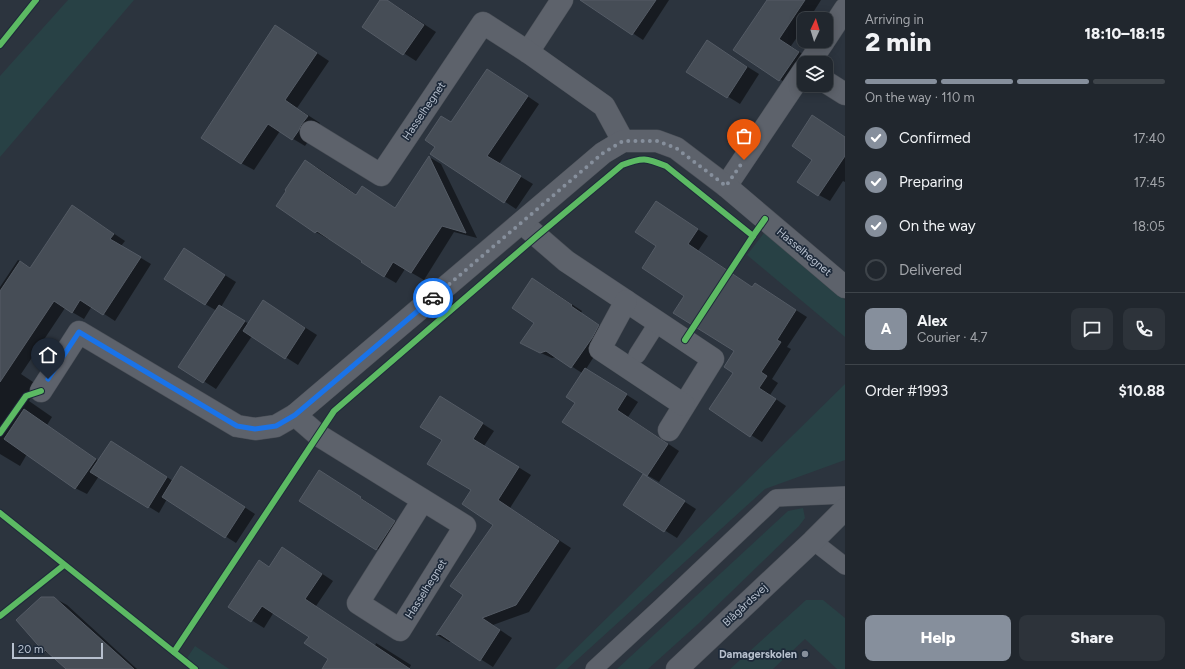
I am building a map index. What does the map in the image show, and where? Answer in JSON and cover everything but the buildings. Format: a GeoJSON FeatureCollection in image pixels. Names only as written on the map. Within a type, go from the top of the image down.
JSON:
{"type":"FeatureCollection","features":[{"type":"Feature","properties":{"kind":"street"},"geometry":{"type":"LineString","coordinates":[[528,52],[562,0]]}},
{"type":"Feature","properties":{"kind":"street"},"geometry":{"type":"LineString","coordinates":[[833,27],[845,9]]}},
{"type":"Feature","properties":{"kind":"street","name":"Hasselhegnet"},"geometry":{"type":"LineString","coordinates":[[311,132],[381,175],[483,23],[528,52],[604,106],[623,141],[657,141],[676,148],[726,186],[845,287]]}},
{"type":"Feature","properties":{"kind":"street"},"geometry":{"type":"LineString","coordinates":[[726,186],[797,80]]}},
{"type":"Feature","properties":{"kind":"street"},"geometry":{"type":"LineString","coordinates":[[833,86],[845,94]]}},
{"type":"Feature","properties":{"kind":"street"},"geometry":{"type":"LineString","coordinates":[[41,391],[79,332],[237,426],[255,429],[276,426],[295,415],[603,153],[623,141]]}},
{"type":"Feature","properties":{"kind":"street"},"geometry":{"type":"LineString","coordinates":[[522,223],[566,261],[713,359],[669,430]]}},
{"type":"Feature","properties":{"kind":"street"},"geometry":{"type":"LineString","coordinates":[[626,301],[600,349],[684,405]]}},
{"type":"Feature","properties":{"kind":"street","name":"Hasselhegnet"},"geometry":{"type":"LineString","coordinates":[[295,415],[318,435],[423,500],[465,526],[400,630],[358,604],[423,500]]}},
{"type":"Feature","properties":{"kind":"street","name":"Blågårdsvej"},"geometry":{"type":"LineString","coordinates":[[677,669],[845,509]]}},
{"type":"Feature","properties":{"kind":"lane"},"geometry":{"type":"LineString","coordinates":[[637,355],[658,322]]}},
{"type":"Feature","properties":{"kind":"lane"},"geometry":{"type":"LineString","coordinates":[[594,669],[776,498],[845,495]]}},
{"type":"Feature","properties":{"kind":"lane"},"geometry":{"type":"LineString","coordinates":[[813,541],[845,566]]}},
{"type":"Feature","properties":{"kind":"green space"},"geometry":{"type":"Polygon","coordinates":[[[68,0],[134,0],[0,157],[0,76],[68,0]]]}},
{"type":"Feature","properties":{"kind":"green space"},"geometry":{"type":"Polygon","coordinates":[[[764,233],[845,300],[845,337],[747,255],[764,233]]]}},
{"type":"Feature","properties":{"kind":"green space"},"geometry":{"type":"Polygon","coordinates":[[[845,384],[845,460],[765,489],[567,669],[555,669],[845,384]]]}},
{"type":"Feature","properties":{"kind":"green space"},"geometry":{"type":"Polygon","coordinates":[[[803,508],[805,518],[799,526],[698,624],[648,669],[617,669],[788,511],[803,508]]]}},
{"type":"Feature","properties":{"kind":"green space"},"geometry":{"type":"Polygon","coordinates":[[[806,600],[823,600],[845,618],[845,669],[837,669],[805,639],[773,669],[730,669],[806,600]]]}},
{"type":"Feature","properties":{"kind":"green space"},"geometry":{"type":"Polygon","coordinates":[[[195,646],[229,669],[195,669],[185,661],[195,646]]]}},
{"type":"Feature","properties":{"kind":"cycle path"},"geometry":{"type":"LineString","coordinates":[[0,45],[36,0]]}},
{"type":"Feature","properties":{"kind":"cycle path"},"geometry":{"type":"LineString","coordinates":[[174,652],[334,411],[537,236],[622,165],[640,160],[649,160],[666,166],[753,236]]}},
{"type":"Feature","properties":{"kind":"cycle path"},"geometry":{"type":"LineString","coordinates":[[685,340],[765,219]]}},
{"type":"Feature","properties":{"kind":"cycle path"},"geometry":{"type":"LineString","coordinates":[[0,433],[26,396],[41,391]]}},
{"type":"Feature","properties":{"kind":"cycle path"},"geometry":{"type":"LineString","coordinates":[[0,513],[195,669]]}},
{"type":"Feature","properties":{"kind":"cycle path"},"geometry":{"type":"LineString","coordinates":[[0,616],[64,565]]}},
{"type":"Feature","properties":{"kind":"way so far"},"geometry":{"type":"LineString","coordinates":[[433,298],[603,153],[623,141],[657,141],[676,148],[726,186],[744,160]]}},
{"type":"Feature","properties":{"kind":"place","name":"Damagerskolen"},"geometry":{"type":"Point","coordinates":[805,654]}},
{"type":"Feature","properties":{"kind":"route"},"geometry":{"type":"LineString","coordinates":[[48,379],[79,332],[237,426],[255,429],[276,426],[295,415],[433,298]]}}]}
